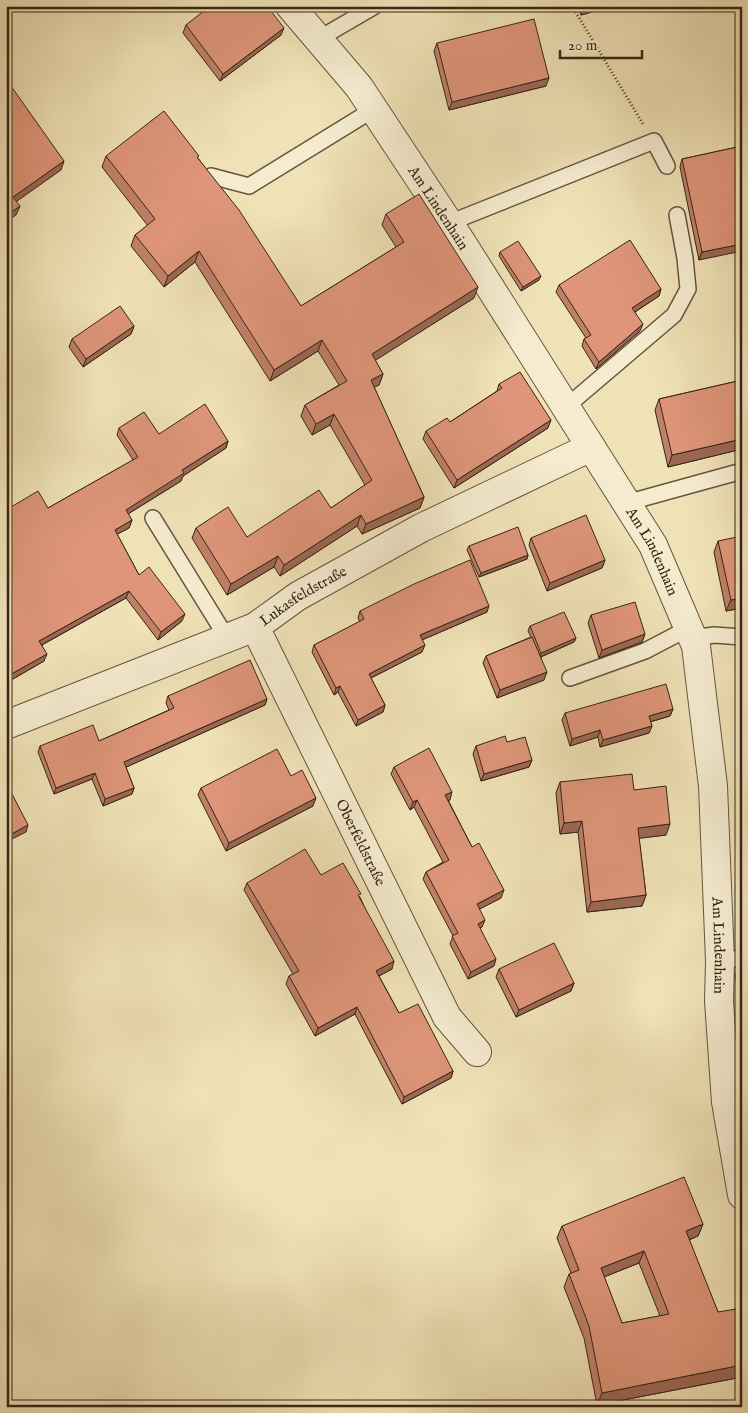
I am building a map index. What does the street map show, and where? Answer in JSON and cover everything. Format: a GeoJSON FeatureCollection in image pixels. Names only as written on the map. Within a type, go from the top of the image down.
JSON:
{"type":"FeatureCollection","features":[{"type":"Feature","properties":{"kind":"street","name":"Am Lindenhain"},"geometry":{"type":"LineString","coordinates":[[290,6],[320,38],[359,87],[449,223],[566,407],[653,545],[696,646],[731,960],[719,1001],[726,1102],[742,1195]]}},
{"type":"Feature","properties":{"kind":"street","name":"Lukasfeldstraße"},"geometry":{"type":"LineString","coordinates":[[6,724],[255,627],[298,596],[421,528],[591,447]]}},
{"type":"Feature","properties":{"kind":"street","name":"Oberfeldstraße"},"geometry":{"type":"LineString","coordinates":[[255,627],[447,1017],[477,1052]]}},
{"type":"Feature","properties":{"kind":"lane"},"geometry":{"type":"LineString","coordinates":[[320,38],[375,6]]}},
{"type":"Feature","properties":{"kind":"lane"},"geometry":{"type":"LineString","coordinates":[[211,176],[249,186],[374,109]]}},
{"type":"Feature","properties":{"kind":"lane"},"geometry":{"type":"LineString","coordinates":[[449,223],[654,141],[667,166]]}},
{"type":"Feature","properties":{"kind":"lane"},"geometry":{"type":"LineString","coordinates":[[566,407],[674,315],[688,289],[685,258],[677,215]]}},
{"type":"Feature","properties":{"kind":"lane"},"geometry":{"type":"LineString","coordinates":[[626,503],[742,471]]}},
{"type":"Feature","properties":{"kind":"lane"},"geometry":{"type":"LineString","coordinates":[[153,518],[227,638]]}},
{"type":"Feature","properties":{"kind":"lane"},"geometry":{"type":"LineString","coordinates":[[570,678],[691,633],[742,637]]}},
{"type":"Feature","properties":{"kind":"path"},"geometry":{"type":"LineString","coordinates":[[572,6],[654,141]]}},
{"type":"Feature","properties":{"kind":"building"},"geometry":{"type":"Polygon","coordinates":[[[210,6],[267,6],[284,28],[223,74],[186,25],[210,6]]]}},
{"type":"Feature","properties":{"kind":"building"},"geometry":{"type":"Polygon","coordinates":[[[534,19],[549,78],[452,102],[437,43],[534,19]]]}},
{"type":"Feature","properties":{"kind":"building"},"geometry":{"type":"Polygon","coordinates":[[[6,79],[64,161],[13,197],[20,206],[6,216],[6,134],[8,133],[6,131],[6,79]]]}},
{"type":"Feature","properties":{"kind":"building"},"geometry":{"type":"Polygon","coordinates":[[[164,111],[239,210],[301,306],[404,242],[386,214],[419,194],[478,287],[372,354],[383,374],[371,380],[424,497],[366,524],[361,515],[284,565],[278,556],[231,584],[196,528],[228,507],[247,537],[319,490],[331,508],[372,480],[334,414],[316,424],[305,405],[347,381],[322,340],[274,370],[199,251],[168,276],[135,235],[155,219],[106,156],[164,111]]]}},
{"type":"Feature","properties":{"kind":"building"},"geometry":{"type":"Polygon","coordinates":[[[742,146],[742,244],[702,252],[682,159],[742,146]]]}},
{"type":"Feature","properties":{"kind":"building"},"geometry":{"type":"Polygon","coordinates":[[[630,240],[661,289],[632,308],[643,324],[599,362],[584,339],[591,335],[559,285],[630,240]]]}},
{"type":"Feature","properties":{"kind":"building"},"geometry":{"type":"Polygon","coordinates":[[[518,241],[541,276],[523,287],[500,252],[518,241]]]}},
{"type":"Feature","properties":{"kind":"building"},"geometry":{"type":"Polygon","coordinates":[[[120,306],[134,326],[86,359],[72,339],[120,306]]]}},
{"type":"Feature","properties":{"kind":"building"},"geometry":{"type":"Polygon","coordinates":[[[520,372],[551,420],[457,480],[426,431],[447,418],[450,422],[502,388],[499,384],[520,372]]]}},
{"type":"Feature","properties":{"kind":"building"},"geometry":{"type":"Polygon","coordinates":[[[742,380],[742,439],[672,455],[659,399],[742,380]]]}},
{"type":"Feature","properties":{"kind":"building"},"geometry":{"type":"Polygon","coordinates":[[[205,404],[228,441],[182,470],[184,473],[126,510],[132,520],[115,530],[139,575],[149,567],[185,614],[161,632],[129,591],[39,641],[47,654],[6,677],[6,638],[8,637],[6,634],[6,586],[12,583],[6,574],[6,510],[38,491],[48,508],[138,457],[119,428],[144,412],[159,434],[205,404]]]}},
{"type":"Feature","properties":{"kind":"building"},"geometry":{"type":"Polygon","coordinates":[[[586,515],[605,560],[550,583],[531,538],[586,515]]]}},
{"type":"Feature","properties":{"kind":"building"},"geometry":{"type":"Polygon","coordinates":[[[518,527],[528,555],[481,573],[469,546],[518,527]]]}},
{"type":"Feature","properties":{"kind":"building"},"geometry":{"type":"Polygon","coordinates":[[[742,536],[742,598],[731,600],[718,541],[742,536]]]}},
{"type":"Feature","properties":{"kind":"building"},"geometry":{"type":"Polygon","coordinates":[[[470,560],[489,606],[420,635],[425,645],[369,674],[385,705],[358,720],[340,686],[336,688],[314,645],[364,619],[360,611],[414,584],[470,560]]]}},
{"type":"Feature","properties":{"kind":"building"},"geometry":{"type":"Polygon","coordinates":[[[635,602],[645,634],[602,650],[591,615],[635,602]]]}},
{"type":"Feature","properties":{"kind":"building"},"geometry":{"type":"Polygon","coordinates":[[[564,612],[576,638],[541,653],[530,626],[564,612]]]}},
{"type":"Feature","properties":{"kind":"building"},"geometry":{"type":"Polygon","coordinates":[[[532,637],[547,672],[500,690],[486,656],[532,637]]]}},
{"type":"Feature","properties":{"kind":"building"},"geometry":{"type":"Polygon","coordinates":[[[250,660],[267,699],[124,762],[134,788],[105,799],[95,773],[56,788],[40,746],[93,725],[99,741],[174,708],[168,696],[250,660]]]}},
{"type":"Feature","properties":{"kind":"building"},"geometry":{"type":"Polygon","coordinates":[[[666,684],[673,709],[649,716],[652,726],[603,740],[600,730],[572,739],[565,713],[666,684]]]}},
{"type":"Feature","properties":{"kind":"building"},"geometry":{"type":"Polygon","coordinates":[[[505,736],[507,742],[525,737],[532,760],[484,774],[476,746],[505,736]]]}},
{"type":"Feature","properties":{"kind":"building"},"geometry":{"type":"Polygon","coordinates":[[[429,748],[452,792],[445,795],[472,847],[479,843],[504,890],[477,904],[485,920],[478,924],[496,959],[471,972],[452,936],[458,933],[426,872],[449,860],[417,800],[413,802],[394,767],[429,748]]]}},
{"type":"Feature","properties":{"kind":"building"},"geometry":{"type":"Polygon","coordinates":[[[277,749],[291,776],[302,770],[316,798],[229,843],[201,788],[277,749]]]}},
{"type":"Feature","properties":{"kind":"building"},"geometry":{"type":"Polygon","coordinates":[[[632,774],[634,790],[666,786],[670,824],[638,828],[646,895],[591,902],[582,821],[564,823],[560,782],[632,774]]]}},
{"type":"Feature","properties":{"kind":"building"},"geometry":{"type":"Polygon","coordinates":[[[10,790],[28,825],[6,837],[6,793],[10,790]]]}},
{"type":"Feature","properties":{"kind":"building"},"geometry":{"type":"Polygon","coordinates":[[[305,849],[321,875],[343,863],[361,894],[358,895],[394,961],[376,971],[399,1013],[418,1004],[453,1071],[404,1097],[357,1007],[318,1028],[289,976],[299,971],[247,883],[305,849]]]}},
{"type":"Feature","properties":{"kind":"building"},"geometry":{"type":"Polygon","coordinates":[[[554,943],[574,983],[519,1010],[499,969],[554,943]]]}},
{"type":"Feature","properties":{"kind":"building"},"geometry":{"type":"Polygon","coordinates":[[[738,968],[742,968],[742,987],[738,968]]]}},
{"type":"Feature","properties":{"kind":"building"},"geometry":{"type":"Polygon","coordinates":[[[684,1177],[703,1224],[686,1231],[718,1312],[736,1309],[742,1337],[742,1365],[602,1393],[589,1326],[569,1274],[579,1270],[562,1226],[684,1177]],[[644,1251],[601,1268],[622,1323],[669,1314],[644,1251]]]}}]}
